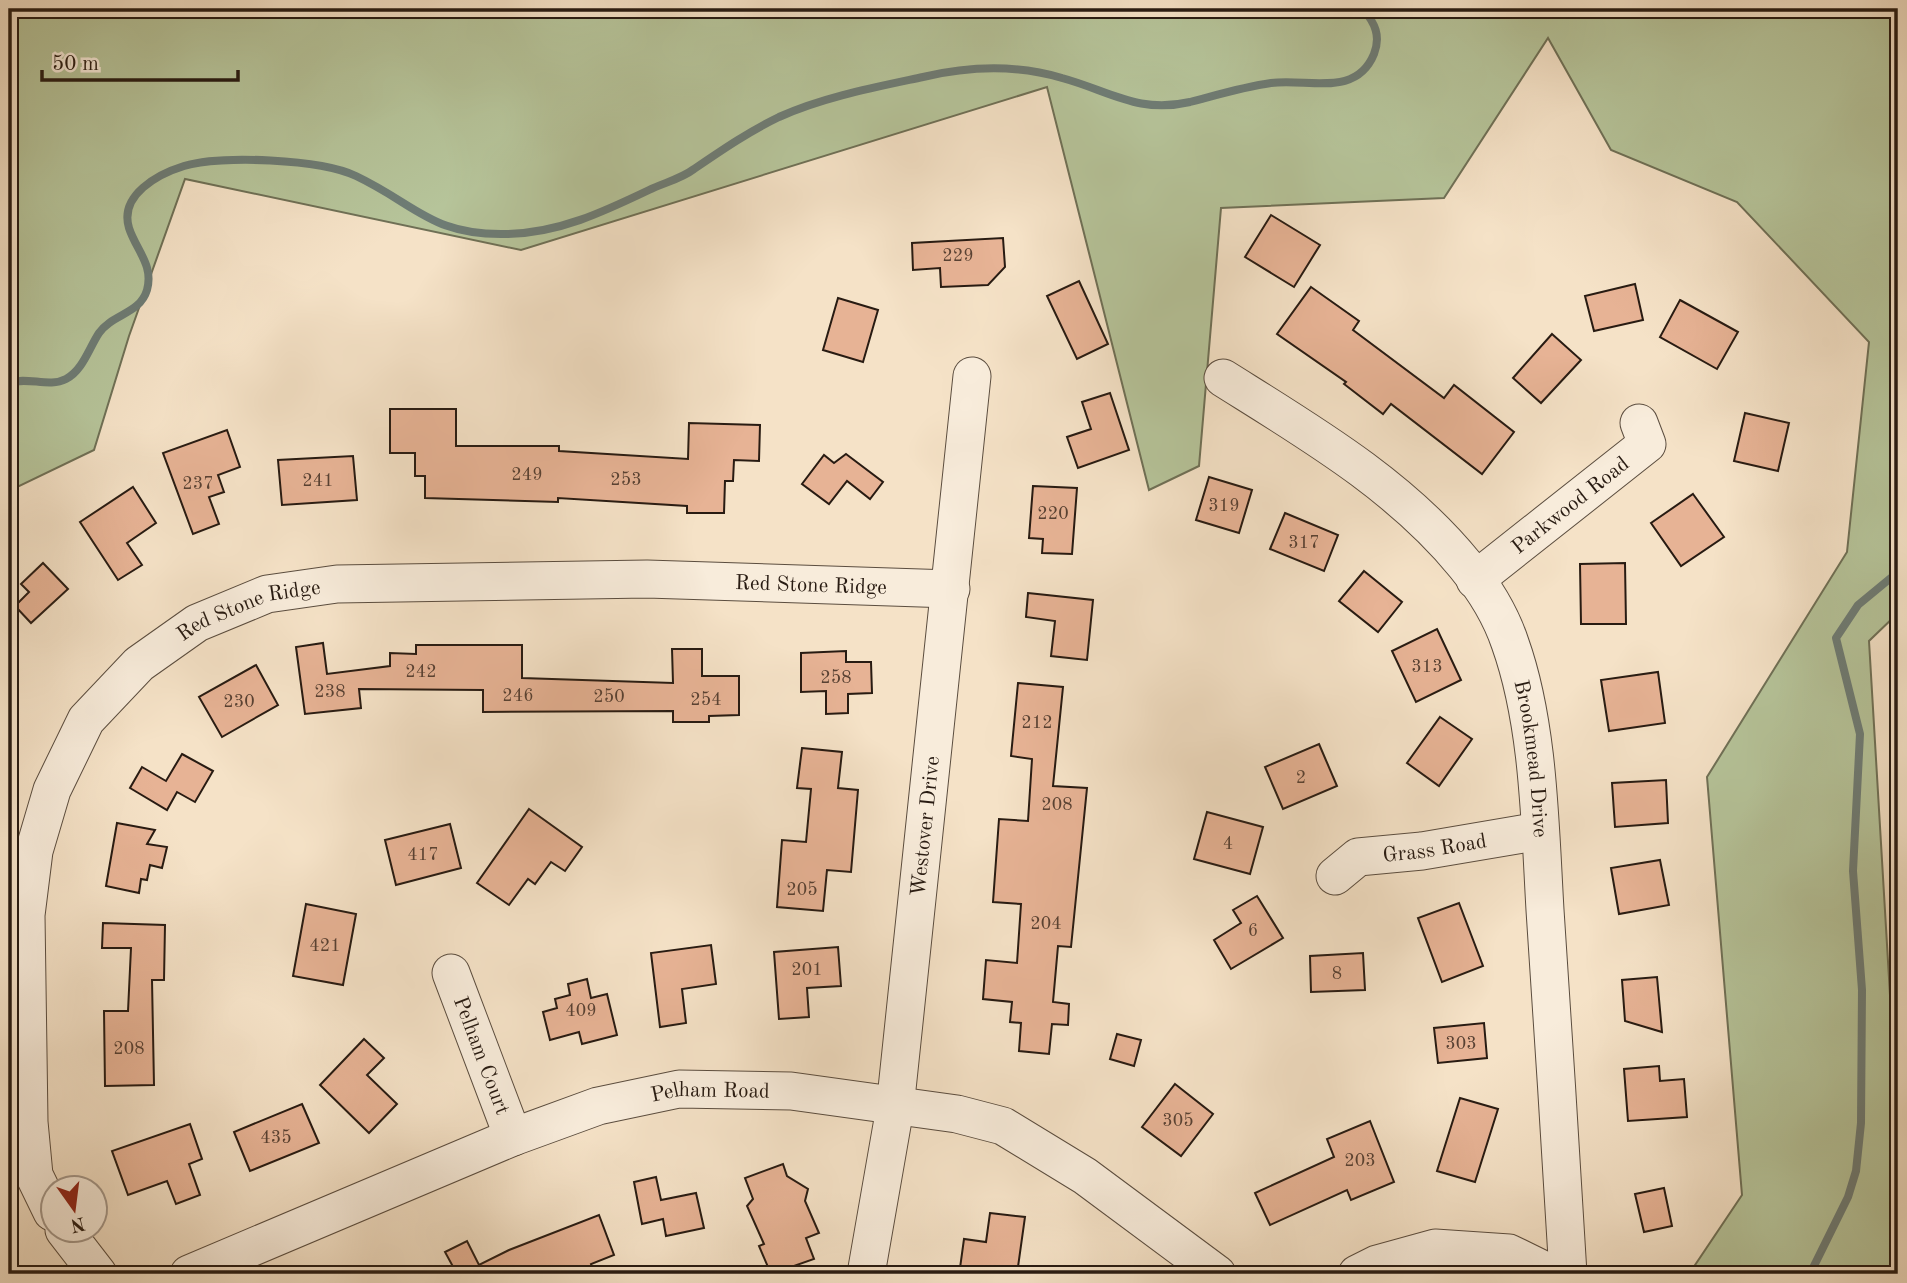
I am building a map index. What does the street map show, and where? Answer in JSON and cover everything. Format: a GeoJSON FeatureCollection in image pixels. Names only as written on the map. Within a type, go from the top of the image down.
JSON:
{"type":"FeatureCollection","features":[{"type":"Feature","properties":{"kind":"street","name":"Westover Drive"},"geometry":{"type":"LineString","coordinates":[[866,1274],[895,1108],[972,376]]}},
{"type":"Feature","properties":{"kind":"street","name":"Brookmead Drive"},"geometry":{"type":"LineString","coordinates":[[1223,378],[1340,452],[1412,510],[1475,580],[1510,642],[1526,709],[1540,831],[1568,1274]]}},
{"type":"Feature","properties":{"kind":"street","name":"Parkwood Road"},"geometry":{"type":"LineString","coordinates":[[1475,580],[1647,444],[1639,423]]}},
{"type":"Feature","properties":{"kind":"street","name":"Red Stone Ridge"},"geometry":{"type":"LineString","coordinates":[[38,1183],[34,1175],[29,1122],[26,915],[34,851],[52,790],[86,720],[139,664],[197,623],[267,594],[337,584],[648,579],[950,589]]}},
{"type":"Feature","properties":{"kind":"street","name":"Grass Road"},"geometry":{"type":"LineString","coordinates":[[1335,876],[1358,857],[1422,851],[1540,831]]}},
{"type":"Feature","properties":{"kind":"street","name":"Pelham Court"},"geometry":{"type":"LineString","coordinates":[[452,973],[513,1138]]}},
{"type":"Feature","properties":{"kind":"street","name":"Pelham Road"},"geometry":{"type":"LineString","coordinates":[[189,1274],[513,1138],[598,1106],[679,1089],[791,1091],[895,1108],[957,1114],[1003,1126],[1085,1176],[1217,1274]]}},
{"type":"Feature","properties":{"kind":"street"},"geometry":{"type":"LineString","coordinates":[[75,1244],[98,1274]]}},
{"type":"Feature","properties":{"kind":"street"},"geometry":{"type":"LineString","coordinates":[[1357,1274],[1377,1264],[1435,1248],[1509,1253],[1552,1274]]}},
{"type":"Feature","properties":{"kind":"green space"},"geometry":{"type":"Polygon","coordinates":[[[9,9],[1898,9],[1898,613],[1869,641],[1898,1130],[1897,1274],[1689,1274],[1742,1195],[1707,777],[1847,552],[1869,342],[1737,202],[1611,150],[1548,38],[1444,198],[1221,208],[1199,466],[1149,490],[1047,87],[521,250],[185,179],[129,336],[94,450],[9,491],[9,9]]]}},
{"type":"Feature","properties":{"kind":"building"},"geometry":{"type":"Polygon","coordinates":[[[1271,215],[1320,245],[1294,287],[1245,257],[1271,215]]]}},
{"type":"Feature","properties":{"kind":"building"},"geometry":{"type":"Polygon","coordinates":[[[1003,238],[1005,267],[988,285],[941,287],[940,268],[913,270],[912,243],[1003,238]]]}},
{"type":"Feature","properties":{"kind":"building"},"geometry":{"type":"Polygon","coordinates":[[[1079,281],[1108,344],[1077,359],[1047,296],[1079,281]]]}},
{"type":"Feature","properties":{"kind":"building"},"geometry":{"type":"Polygon","coordinates":[[[1635,284],[1643,320],[1594,331],[1585,296],[1635,284]]]}},
{"type":"Feature","properties":{"kind":"building"},"geometry":{"type":"Polygon","coordinates":[[[1311,287],[1359,321],[1353,330],[1444,398],[1454,385],[1514,432],[1482,474],[1391,404],[1383,414],[1344,384],[1346,382],[1277,334],[1311,287]]]}},
{"type":"Feature","properties":{"kind":"building"},"geometry":{"type":"Polygon","coordinates":[[[838,298],[878,310],[863,362],[823,350],[838,298]]]}},
{"type":"Feature","properties":{"kind":"building"},"geometry":{"type":"Polygon","coordinates":[[[1680,300],[1738,332],[1717,369],[1660,337],[1680,300]]]}},
{"type":"Feature","properties":{"kind":"building"},"geometry":{"type":"Polygon","coordinates":[[[1552,334],[1581,360],[1541,403],[1513,378],[1552,334]]]}},
{"type":"Feature","properties":{"kind":"building"},"geometry":{"type":"Polygon","coordinates":[[[1110,393],[1129,450],[1078,468],[1067,437],[1091,429],[1082,402],[1110,393]]]}},
{"type":"Feature","properties":{"kind":"building"},"geometry":{"type":"Polygon","coordinates":[[[390,409],[456,409],[456,446],[559,446],[559,451],[688,459],[689,423],[760,425],[759,461],[734,460],[733,481],[725,481],[724,513],[687,513],[687,506],[558,498],[558,502],[425,498],[425,476],[415,476],[415,453],[390,453],[390,409]]]}},
{"type":"Feature","properties":{"kind":"building"},"geometry":{"type":"Polygon","coordinates":[[[1745,413],[1789,423],[1778,471],[1734,461],[1745,413]]]}},
{"type":"Feature","properties":{"kind":"building"},"geometry":{"type":"Polygon","coordinates":[[[227,430],[240,467],[218,475],[224,492],[209,497],[219,524],[193,534],[163,453],[227,430]]]}},
{"type":"Feature","properties":{"kind":"building"},"geometry":{"type":"Polygon","coordinates":[[[846,454],[883,482],[870,499],[847,481],[829,504],[802,484],[824,455],[834,463],[846,454]]]}},
{"type":"Feature","properties":{"kind":"building"},"geometry":{"type":"Polygon","coordinates":[[[353,456],[357,500],[282,505],[278,460],[353,456]]]}},
{"type":"Feature","properties":{"kind":"building"},"geometry":{"type":"Polygon","coordinates":[[[1209,477],[1252,490],[1239,533],[1196,520],[1209,477]]]}},
{"type":"Feature","properties":{"kind":"building"},"geometry":{"type":"Polygon","coordinates":[[[1033,486],[1077,488],[1072,554],[1042,553],[1043,539],[1029,538],[1033,486]]]}},
{"type":"Feature","properties":{"kind":"building"},"geometry":{"type":"Polygon","coordinates":[[[133,487],[156,523],[127,543],[142,565],[118,580],[80,522],[133,487]]]}},
{"type":"Feature","properties":{"kind":"building"},"geometry":{"type":"Polygon","coordinates":[[[1693,494],[1724,537],[1681,566],[1651,523],[1693,494]]]}},
{"type":"Feature","properties":{"kind":"building"},"geometry":{"type":"Polygon","coordinates":[[[1285,513],[1338,535],[1324,571],[1270,549],[1285,513]]]}},
{"type":"Feature","properties":{"kind":"building"},"geometry":{"type":"Polygon","coordinates":[[[43,563],[68,589],[31,623],[15,606],[29,592],[21,584],[43,563]]]}},
{"type":"Feature","properties":{"kind":"building"},"geometry":{"type":"Polygon","coordinates":[[[1625,563],[1626,624],[1581,624],[1580,564],[1625,563]]]}},
{"type":"Feature","properties":{"kind":"building"},"geometry":{"type":"Polygon","coordinates":[[[1364,571],[1402,602],[1378,632],[1339,601],[1364,571]]]}},
{"type":"Feature","properties":{"kind":"building"},"geometry":{"type":"Polygon","coordinates":[[[1028,593],[1093,600],[1087,660],[1051,656],[1055,621],[1026,617],[1028,593]]]}},
{"type":"Feature","properties":{"kind":"building"},"geometry":{"type":"Polygon","coordinates":[[[1437,629],[1461,680],[1416,702],[1392,651],[1437,629]]]}},
{"type":"Feature","properties":{"kind":"building"},"geometry":{"type":"Polygon","coordinates":[[[323,643],[327,674],[390,666],[390,653],[416,654],[416,645],[522,645],[522,678],[673,683],[672,649],[702,649],[702,676],[739,676],[739,715],[709,716],[709,722],[673,722],[673,711],[483,712],[483,690],[359,689],[361,708],[305,714],[296,647],[323,643]]]}},
{"type":"Feature","properties":{"kind":"building"},"geometry":{"type":"Polygon","coordinates":[[[846,651],[846,662],[871,662],[872,693],[848,694],[848,713],[826,714],[826,691],[801,692],[801,653],[846,651]]]}},
{"type":"Feature","properties":{"kind":"building"},"geometry":{"type":"Polygon","coordinates":[[[256,665],[278,705],[222,737],[199,697],[256,665]]]}},
{"type":"Feature","properties":{"kind":"building"},"geometry":{"type":"Polygon","coordinates":[[[1658,672],[1665,723],[1609,731],[1601,680],[1658,672]]]}},
{"type":"Feature","properties":{"kind":"building"},"geometry":{"type":"Polygon","coordinates":[[[1018,683],[1063,687],[1053,786],[1087,788],[1071,947],[1058,946],[1053,1002],[1069,1004],[1068,1025],[1052,1024],[1049,1054],[1019,1051],[1021,1023],[1010,1022],[1012,1002],[983,999],[986,960],[1017,963],[1021,904],[993,902],[999,819],[1028,821],[1032,759],[1011,756],[1018,683]]]}},
{"type":"Feature","properties":{"kind":"building"},"geometry":{"type":"Polygon","coordinates":[[[1440,717],[1472,739],[1439,786],[1407,763],[1440,717]]]}},
{"type":"Feature","properties":{"kind":"building"},"geometry":{"type":"Polygon","coordinates":[[[1319,744],[1337,786],[1283,809],[1265,767],[1319,744]]]}},
{"type":"Feature","properties":{"kind":"building"},"geometry":{"type":"Polygon","coordinates":[[[802,748],[842,752],[838,788],[858,790],[851,872],[827,870],[823,911],[777,907],[782,840],[806,842],[811,789],[797,788],[802,748]]]}},
{"type":"Feature","properties":{"kind":"building"},"geometry":{"type":"Polygon","coordinates":[[[182,754],[213,771],[195,802],[177,792],[167,810],[130,788],[142,767],[166,781],[182,754]]]}},
{"type":"Feature","properties":{"kind":"building"},"geometry":{"type":"Polygon","coordinates":[[[1666,780],[1668,823],[1615,827],[1612,783],[1666,780]]]}},
{"type":"Feature","properties":{"kind":"building"},"geometry":{"type":"Polygon","coordinates":[[[529,809],[582,847],[565,871],[551,862],[535,884],[528,879],[509,905],[477,883],[529,809]]]}},
{"type":"Feature","properties":{"kind":"building"},"geometry":{"type":"Polygon","coordinates":[[[1207,812],[1263,827],[1250,874],[1194,859],[1207,812]]]}},
{"type":"Feature","properties":{"kind":"building"},"geometry":{"type":"Polygon","coordinates":[[[117,823],[155,830],[147,844],[167,847],[162,868],[150,865],[147,880],[141,879],[139,893],[106,886],[117,823]]]}},
{"type":"Feature","properties":{"kind":"building"},"geometry":{"type":"Polygon","coordinates":[[[450,824],[461,868],[396,885],[385,840],[450,824]]]}},
{"type":"Feature","properties":{"kind":"building"},"geometry":{"type":"Polygon","coordinates":[[[1660,860],[1669,905],[1619,914],[1611,868],[1660,860]]]}},
{"type":"Feature","properties":{"kind":"building"},"geometry":{"type":"Polygon","coordinates":[[[1257,896],[1283,938],[1231,969],[1214,940],[1241,923],[1233,910],[1257,896]]]}},
{"type":"Feature","properties":{"kind":"building"},"geometry":{"type":"Polygon","coordinates":[[[1459,903],[1483,966],[1442,982],[1418,918],[1459,903]]]}},
{"type":"Feature","properties":{"kind":"building"},"geometry":{"type":"Polygon","coordinates":[[[306,904],[356,914],[343,985],[293,976],[306,904]]]}},
{"type":"Feature","properties":{"kind":"building"},"geometry":{"type":"Polygon","coordinates":[[[103,923],[165,925],[164,980],[152,980],[154,1085],[105,1086],[104,1011],[128,1011],[131,948],[102,948],[103,923]]]}},
{"type":"Feature","properties":{"kind":"building"},"geometry":{"type":"Polygon","coordinates":[[[711,945],[716,984],[682,989],[686,1023],[660,1027],[651,953],[711,945]]]}},
{"type":"Feature","properties":{"kind":"building"},"geometry":{"type":"Polygon","coordinates":[[[838,947],[841,986],[807,988],[809,1017],[779,1019],[774,952],[838,947]]]}},
{"type":"Feature","properties":{"kind":"building"},"geometry":{"type":"Polygon","coordinates":[[[1363,953],[1365,990],[1311,992],[1310,956],[1363,953]]]}},
{"type":"Feature","properties":{"kind":"building"},"geometry":{"type":"Polygon","coordinates":[[[1657,977],[1662,1032],[1625,1021],[1622,980],[1657,977]]]}},
{"type":"Feature","properties":{"kind":"building"},"geometry":{"type":"Polygon","coordinates":[[[587,979],[591,998],[607,994],[617,1035],[582,1044],[579,1032],[550,1040],[543,1012],[557,1008],[555,999],[570,995],[568,984],[587,979]]]}},
{"type":"Feature","properties":{"kind":"building"},"geometry":{"type":"Polygon","coordinates":[[[1484,1023],[1487,1058],[1438,1063],[1434,1028],[1484,1023]]]}},
{"type":"Feature","properties":{"kind":"building"},"geometry":{"type":"Polygon","coordinates":[[[1117,1034],[1141,1040],[1134,1066],[1110,1059],[1117,1034]]]}},
{"type":"Feature","properties":{"kind":"building"},"geometry":{"type":"Polygon","coordinates":[[[364,1039],[384,1058],[367,1075],[397,1104],[369,1133],[320,1085],[364,1039]]]}},
{"type":"Feature","properties":{"kind":"building"},"geometry":{"type":"Polygon","coordinates":[[[1659,1066],[1660,1081],[1684,1079],[1687,1117],[1628,1121],[1624,1069],[1659,1066]]]}},
{"type":"Feature","properties":{"kind":"building"},"geometry":{"type":"Polygon","coordinates":[[[1175,1084],[1213,1114],[1181,1156],[1142,1127],[1175,1084]]]}},
{"type":"Feature","properties":{"kind":"building"},"geometry":{"type":"Polygon","coordinates":[[[1460,1098],[1498,1109],[1475,1182],[1437,1171],[1460,1098]]]}},
{"type":"Feature","properties":{"kind":"building"},"geometry":{"type":"Polygon","coordinates":[[[302,1104],[319,1143],[250,1171],[234,1132],[302,1104]]]}},
{"type":"Feature","properties":{"kind":"building"},"geometry":{"type":"Polygon","coordinates":[[[1370,1121],[1394,1182],[1351,1200],[1347,1190],[1270,1225],[1255,1193],[1334,1157],[1327,1139],[1370,1121]]]}},
{"type":"Feature","properties":{"kind":"building"},"geometry":{"type":"Polygon","coordinates":[[[190,1124],[202,1159],[189,1164],[200,1195],[176,1204],[167,1181],[128,1195],[112,1151],[190,1124]]]}},
{"type":"Feature","properties":{"kind":"building"},"geometry":{"type":"Polygon","coordinates":[[[783,1164],[787,1176],[808,1189],[805,1201],[819,1233],[806,1238],[814,1259],[771,1274],[759,1246],[764,1244],[747,1206],[753,1199],[745,1178],[783,1164]]]}},
{"type":"Feature","properties":{"kind":"building"},"geometry":{"type":"Polygon","coordinates":[[[656,1177],[661,1200],[696,1193],[704,1228],[666,1236],[663,1219],[642,1224],[634,1182],[656,1177]]]}},
{"type":"Feature","properties":{"kind":"building"},"geometry":{"type":"Polygon","coordinates":[[[1664,1188],[1672,1226],[1644,1232],[1635,1194],[1664,1188]]]}},
{"type":"Feature","properties":{"kind":"building"},"geometry":{"type":"Polygon","coordinates":[[[990,1213],[1025,1217],[1017,1274],[960,1268],[964,1239],[986,1242],[990,1213]]]}},
{"type":"Feature","properties":{"kind":"building"},"geometry":{"type":"Polygon","coordinates":[[[599,1215],[614,1255],[591,1264],[594,1274],[457,1274],[445,1252],[467,1241],[479,1265],[509,1250],[599,1215]]]}},
{"type":"Feature","properties":{"kind":"waterway"},"geometry":{"type":"LineString","coordinates":[[9,383],[66,379],[81,364],[99,333],[143,298],[149,281],[148,273],[129,228],[127,216],[130,206],[135,196],[153,180],[184,166],[221,161],[270,160],[340,170],[377,187],[442,224],[481,233],[526,233],[580,220],[678,178],[757,129],[796,110],[850,93],[941,73],[993,68],[1027,70],[1079,83],[1139,103],[1155,105],[1190,102],[1271,83],[1343,81],[1366,68],[1376,47],[1376,30],[1363,9]]}},
{"type":"Feature","properties":{"kind":"waterway"},"geometry":{"type":"LineString","coordinates":[[1810,1274],[1848,1197],[1856,1171],[1861,1123],[1862,990],[1853,871],[1860,734],[1836,638],[1858,605],[1898,572]]}}]}
